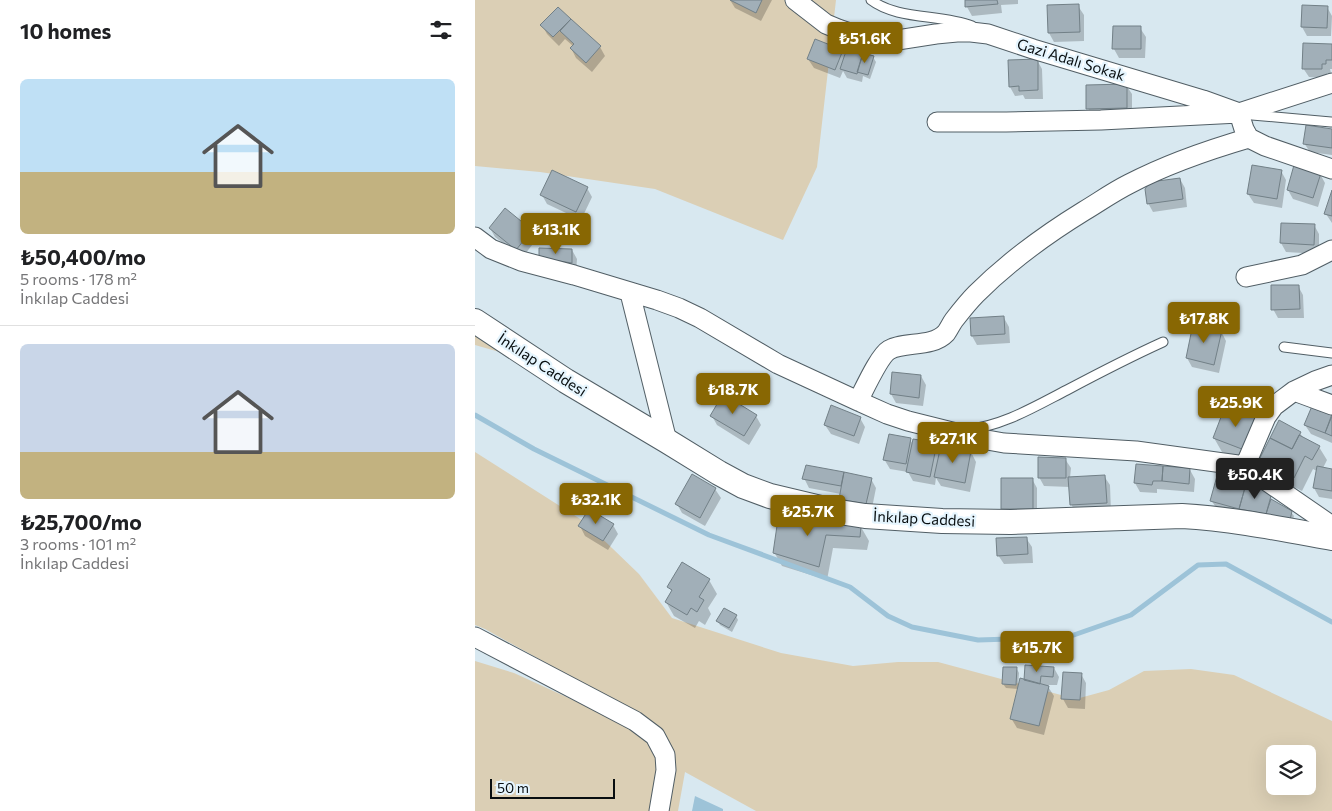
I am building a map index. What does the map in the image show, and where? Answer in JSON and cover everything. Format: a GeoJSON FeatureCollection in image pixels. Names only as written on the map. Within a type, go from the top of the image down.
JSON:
{"type":"FeatureCollection","features":[{"type":"Feature","properties":{"kind":"street","name":"Gazi Adalı Sokak"},"geometry":{"type":"LineString","coordinates":[[795,0],[827,24],[838,30],[863,38],[891,41],[957,32],[988,34],[1203,100],[1239,113]]}},
{"type":"Feature","properties":{"kind":"street"},"geometry":{"type":"LineString","coordinates":[[937,122],[1101,120],[1239,113],[1332,83]]}},
{"type":"Feature","properties":{"kind":"street"},"geometry":{"type":"LineString","coordinates":[[1239,113],[1249,138],[1265,146],[1332,169]]}},
{"type":"Feature","properties":{"kind":"street"},"geometry":{"type":"LineString","coordinates":[[858,401],[882,356],[889,350],[939,339],[946,333],[955,318],[975,295],[1000,271],[1025,250],[1062,225],[1129,184],[1204,152],[1249,138]]}},
{"type":"Feature","properties":{"kind":"street"},"geometry":{"type":"LineString","coordinates":[[475,237],[491,248],[521,261],[657,300],[700,318],[778,364],[908,422],[1004,443],[1136,451],[1245,466],[1332,526]]}},
{"type":"Feature","properties":{"kind":"street"},"geometry":{"type":"LineString","coordinates":[[1246,277],[1302,265],[1332,250]]}},
{"type":"Feature","properties":{"kind":"street"},"geometry":{"type":"LineString","coordinates":[[630,292],[667,441]]}},
{"type":"Feature","properties":{"kind":"street","name":"İnkılap Caddesi"},"geometry":{"type":"LineString","coordinates":[[475,321],[566,382],[719,473],[743,486],[770,496],[833,511],[865,516],[942,521],[1011,522],[1182,516],[1245,522],[1332,538]]}},
{"type":"Feature","properties":{"kind":"street"},"geometry":{"type":"LineString","coordinates":[[1245,466],[1266,417],[1274,406],[1294,391],[1332,375]]}},
{"type":"Feature","properties":{"kind":"street"},"geometry":{"type":"LineString","coordinates":[[1294,391],[1332,405]]}},
{"type":"Feature","properties":{"kind":"street"},"geometry":{"type":"LineString","coordinates":[[475,637],[635,721],[655,736],[665,755],[666,770],[659,811]]}},
{"type":"Feature","properties":{"kind":"lane"},"geometry":{"type":"LineString","coordinates":[[871,0],[877,5],[893,11],[966,24],[988,34]]}},
{"type":"Feature","properties":{"kind":"lane"},"geometry":{"type":"LineString","coordinates":[[1239,113],[1331,122]]}},
{"type":"Feature","properties":{"kind":"lane"},"geometry":{"type":"LineString","coordinates":[[947,431],[976,429],[1005,421],[1163,342]]}},
{"type":"Feature","properties":{"kind":"lane"},"geometry":{"type":"LineString","coordinates":[[1284,347],[1332,353]]}},
{"type":"Feature","properties":{"kind":"shaded area"},"geometry":{"type":"Polygon","coordinates":[[[475,0],[836,0],[817,167],[783,240],[655,189],[540,172],[475,166],[475,0]]]}},
{"type":"Feature","properties":{"kind":"shaded area"},"geometry":{"type":"Polygon","coordinates":[[[475,335],[503,353],[475,345],[475,335]]]}},
{"type":"Feature","properties":{"kind":"shaded area"},"geometry":{"type":"Polygon","coordinates":[[[475,452],[585,522],[639,574],[672,618],[781,653],[853,666],[898,662],[938,662],[1076,699],[1109,690],[1144,671],[1191,669],[1234,675],[1332,721],[1332,811],[756,811],[685,772],[678,811],[665,811],[672,770],[643,717],[475,625],[475,452]]]}},
{"type":"Feature","properties":{"kind":"shaded area"},"geometry":{"type":"Polygon","coordinates":[[[475,661],[514,673],[619,721],[644,735],[653,749],[658,767],[651,811],[475,811],[475,661]]]}},
{"type":"Feature","properties":{"kind":"water"},"geometry":{"type":"Polygon","coordinates":[[[695,796],[723,809],[723,811],[692,811],[695,796]]]}},
{"type":"Feature","properties":{"kind":"building"},"geometry":{"type":"Polygon","coordinates":[[[730,0],[762,0],[756,13],[730,0]]]}},
{"type":"Feature","properties":{"kind":"building"},"geometry":{"type":"Polygon","coordinates":[[[965,0],[997,0],[998,4],[965,7],[965,0]]]}},
{"type":"Feature","properties":{"kind":"building"},"geometry":{"type":"Polygon","coordinates":[[[1079,4],[1080,32],[1048,33],[1047,5],[1079,4]]]}},
{"type":"Feature","properties":{"kind":"building"},"geometry":{"type":"Polygon","coordinates":[[[1302,5],[1328,6],[1327,28],[1301,27],[1302,5]]]}},
{"type":"Feature","properties":{"kind":"building"},"geometry":{"type":"Polygon","coordinates":[[[558,7],[571,19],[553,37],[540,25],[558,7]]]}},
{"type":"Feature","properties":{"kind":"building"},"geometry":{"type":"Polygon","coordinates":[[[571,19],[601,46],[586,63],[570,48],[574,44],[560,31],[571,19]]]}},
{"type":"Feature","properties":{"kind":"building"},"geometry":{"type":"Polygon","coordinates":[[[1113,26],[1141,26],[1141,49],[1112,49],[1113,26]]]}},
{"type":"Feature","properties":{"kind":"building"},"geometry":{"type":"Polygon","coordinates":[[[815,39],[843,50],[835,70],[807,59],[815,39]]]}},
{"type":"Feature","properties":{"kind":"building"},"geometry":{"type":"Polygon","coordinates":[[[1303,43],[1332,44],[1332,60],[1326,60],[1326,64],[1322,64],[1322,69],[1302,69],[1303,43]]]}},
{"type":"Feature","properties":{"kind":"building"},"geometry":{"type":"Polygon","coordinates":[[[847,48],[863,53],[857,74],[840,69],[847,48]]]}},
{"type":"Feature","properties":{"kind":"building"},"geometry":{"type":"Polygon","coordinates":[[[863,53],[874,56],[868,75],[857,72],[863,53]]]}},
{"type":"Feature","properties":{"kind":"building"},"geometry":{"type":"Polygon","coordinates":[[[1038,59],[1038,90],[1019,91],[1019,86],[1009,87],[1008,60],[1038,59]]]}},
{"type":"Feature","properties":{"kind":"building"},"geometry":{"type":"Polygon","coordinates":[[[1127,84],[1127,108],[1086,109],[1086,85],[1127,84]]]}},
{"type":"Feature","properties":{"kind":"building"},"geometry":{"type":"Polygon","coordinates":[[[1306,125],[1332,129],[1332,148],[1303,144],[1306,125]]]}},
{"type":"Feature","properties":{"kind":"building"},"geometry":{"type":"Polygon","coordinates":[[[1252,165],[1282,170],[1277,199],[1247,194],[1252,165]]]}},
{"type":"Feature","properties":{"kind":"building"},"geometry":{"type":"Polygon","coordinates":[[[1294,165],[1321,173],[1313,198],[1287,190],[1294,165]]]}},
{"type":"Feature","properties":{"kind":"building"},"geometry":{"type":"Polygon","coordinates":[[[552,170],[588,187],[576,212],[540,195],[552,170]]]}},
{"type":"Feature","properties":{"kind":"building"},"geometry":{"type":"Polygon","coordinates":[[[1180,178],[1183,199],[1147,204],[1145,189],[1150,182],[1180,178]]]}},
{"type":"Feature","properties":{"kind":"building"},"geometry":{"type":"Polygon","coordinates":[[[1332,190],[1332,216],[1324,214],[1332,190]]]}},
{"type":"Feature","properties":{"kind":"building"},"geometry":{"type":"Polygon","coordinates":[[[505,208],[532,230],[516,250],[489,228],[505,208]]]}},
{"type":"Feature","properties":{"kind":"building"},"geometry":{"type":"Polygon","coordinates":[[[1281,223],[1315,224],[1314,245],[1280,243],[1281,223]]]}},
{"type":"Feature","properties":{"kind":"building"},"geometry":{"type":"Polygon","coordinates":[[[539,248],[572,249],[572,263],[539,258],[539,248]]]}},
{"type":"Feature","properties":{"kind":"building"},"geometry":{"type":"Polygon","coordinates":[[[1271,285],[1299,285],[1300,309],[1271,310],[1271,285]]]}},
{"type":"Feature","properties":{"kind":"building"},"geometry":{"type":"Polygon","coordinates":[[[1004,316],[1005,334],[971,336],[970,318],[1004,316]]]}},
{"type":"Feature","properties":{"kind":"building"},"geometry":{"type":"Polygon","coordinates":[[[1193,324],[1222,330],[1214,365],[1186,358],[1193,324]]]}},
{"type":"Feature","properties":{"kind":"building"},"geometry":{"type":"Polygon","coordinates":[[[892,372],[921,375],[919,398],[890,394],[892,372]]]}},
{"type":"Feature","properties":{"kind":"building"},"geometry":{"type":"Polygon","coordinates":[[[723,394],[757,415],[744,436],[710,416],[723,394]]]}},
{"type":"Feature","properties":{"kind":"building"},"geometry":{"type":"Polygon","coordinates":[[[1226,404],[1259,417],[1247,451],[1213,438],[1226,404]]]}},
{"type":"Feature","properties":{"kind":"building"},"geometry":{"type":"Polygon","coordinates":[[[831,405],[861,417],[854,436],[824,425],[831,405]]]}},
{"type":"Feature","properties":{"kind":"building"},"geometry":{"type":"Polygon","coordinates":[[[1312,406],[1332,414],[1325,433],[1304,425],[1312,406]]]}},
{"type":"Feature","properties":{"kind":"building"},"geometry":{"type":"Polygon","coordinates":[[[1332,416],[1332,436],[1325,433],[1332,416]]]}},
{"type":"Feature","properties":{"kind":"building"},"geometry":{"type":"Polygon","coordinates":[[[1279,420],[1301,432],[1292,449],[1270,438],[1279,420]]]}},
{"type":"Feature","properties":{"kind":"building"},"geometry":{"type":"Polygon","coordinates":[[[889,434],[911,438],[906,464],[883,460],[889,434]]]}},
{"type":"Feature","properties":{"kind":"building"},"geometry":{"type":"Polygon","coordinates":[[[1299,435],[1320,446],[1312,460],[1305,456],[1294,478],[1259,460],[1270,438],[1292,449],[1299,435]]]}},
{"type":"Feature","properties":{"kind":"building"},"geometry":{"type":"Polygon","coordinates":[[[913,439],[937,443],[930,477],[906,472],[913,439]]]}},
{"type":"Feature","properties":{"kind":"building"},"geometry":{"type":"Polygon","coordinates":[[[941,445],[971,451],[965,483],[934,477],[941,445]]]}},
{"type":"Feature","properties":{"kind":"building"},"geometry":{"type":"Polygon","coordinates":[[[1038,457],[1066,458],[1066,478],[1038,478],[1038,457]]]}},
{"type":"Feature","properties":{"kind":"building"},"geometry":{"type":"Polygon","coordinates":[[[1136,464],[1163,466],[1162,481],[1153,481],[1152,485],[1134,483],[1136,464]]]}},
{"type":"Feature","properties":{"kind":"building"},"geometry":{"type":"Polygon","coordinates":[[[806,465],[844,472],[841,486],[802,479],[806,465]]]}},
{"type":"Feature","properties":{"kind":"building"},"geometry":{"type":"Polygon","coordinates":[[[1163,466],[1190,468],[1189,484],[1162,481],[1163,466]]]}},
{"type":"Feature","properties":{"kind":"building"},"geometry":{"type":"Polygon","coordinates":[[[1317,466],[1332,469],[1332,491],[1313,488],[1317,466]]]}},
{"type":"Feature","properties":{"kind":"building"},"geometry":{"type":"Polygon","coordinates":[[[844,472],[872,478],[866,504],[839,499],[844,472]]]}},
{"type":"Feature","properties":{"kind":"building"},"geometry":{"type":"Polygon","coordinates":[[[692,474],[716,488],[700,518],[675,504],[692,474]]]}},
{"type":"Feature","properties":{"kind":"building"},"geometry":{"type":"Polygon","coordinates":[[[1105,475],[1107,503],[1070,505],[1068,477],[1105,475]]]}},
{"type":"Feature","properties":{"kind":"building"},"geometry":{"type":"Polygon","coordinates":[[[1217,476],[1246,484],[1239,509],[1210,501],[1217,476]]]}},
{"type":"Feature","properties":{"kind":"building"},"geometry":{"type":"Polygon","coordinates":[[[1001,478],[1033,478],[1033,509],[1001,509],[1001,478]]]}},
{"type":"Feature","properties":{"kind":"building"},"geometry":{"type":"Polygon","coordinates":[[[1246,484],[1260,488],[1271,496],[1266,514],[1239,509],[1246,484]]]}},
{"type":"Feature","properties":{"kind":"building"},"geometry":{"type":"Polygon","coordinates":[[[1271,499],[1292,511],[1290,520],[1266,514],[1271,499]]]}},
{"type":"Feature","properties":{"kind":"building"},"geometry":{"type":"Polygon","coordinates":[[[589,509],[614,524],[603,541],[578,526],[589,509]]]}},
{"type":"Feature","properties":{"kind":"building"},"geometry":{"type":"Polygon","coordinates":[[[779,512],[861,526],[860,537],[826,535],[819,567],[773,553],[779,512]]]}},
{"type":"Feature","properties":{"kind":"building"},"geometry":{"type":"Polygon","coordinates":[[[1027,537],[1028,554],[997,556],[996,538],[1027,537]]]}},
{"type":"Feature","properties":{"kind":"building"},"geometry":{"type":"Polygon","coordinates":[[[682,562],[710,579],[699,597],[704,600],[697,612],[691,608],[687,615],[665,602],[672,590],[667,587],[682,562]]]}},
{"type":"Feature","properties":{"kind":"building"},"geometry":{"type":"Polygon","coordinates":[[[724,608],[737,615],[729,628],[716,621],[724,608]]]}},
{"type":"Feature","properties":{"kind":"building"},"geometry":{"type":"Polygon","coordinates":[[[1025,665],[1054,667],[1053,677],[1041,676],[1040,684],[1024,680],[1025,665]]]}},
{"type":"Feature","properties":{"kind":"building"},"geometry":{"type":"Polygon","coordinates":[[[1003,667],[1017,667],[1016,685],[1002,684],[1003,667]]]}},
{"type":"Feature","properties":{"kind":"building"},"geometry":{"type":"Polygon","coordinates":[[[1063,672],[1082,673],[1080,700],[1061,699],[1063,672]]]}},
{"type":"Feature","properties":{"kind":"building"},"geometry":{"type":"Polygon","coordinates":[[[1020,678],[1049,686],[1039,726],[1010,719],[1020,678]]]}},
{"type":"Feature","properties":{"kind":"waterway"},"geometry":{"type":"LineString","coordinates":[[475,415],[534,449],[709,535],[850,587],[888,616],[912,627],[978,640],[1068,637],[1131,615],[1198,565],[1226,564],[1332,622]]}}]}
